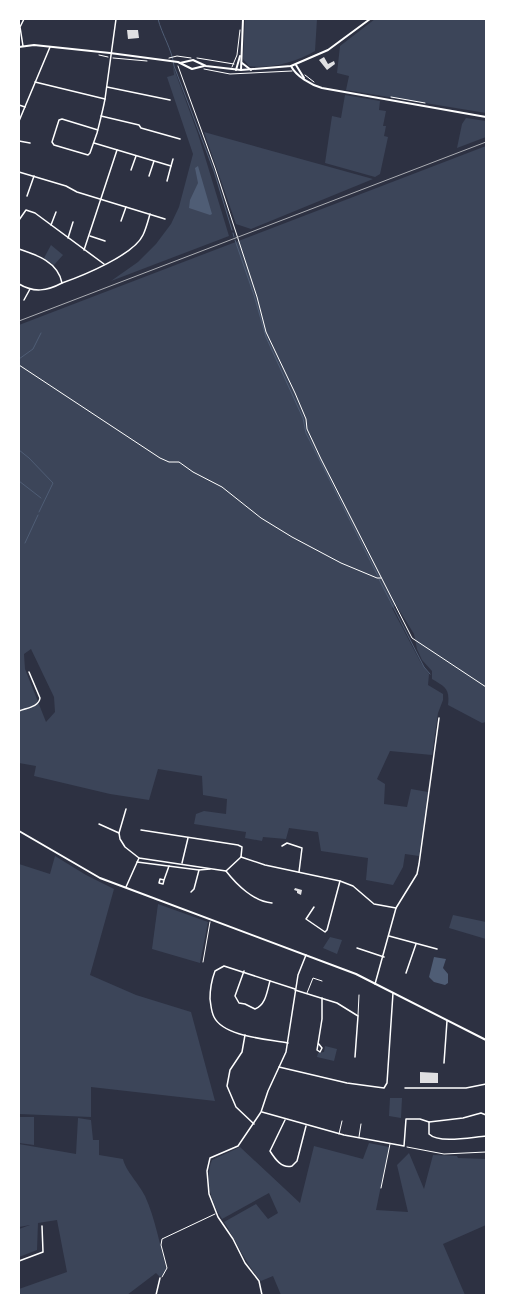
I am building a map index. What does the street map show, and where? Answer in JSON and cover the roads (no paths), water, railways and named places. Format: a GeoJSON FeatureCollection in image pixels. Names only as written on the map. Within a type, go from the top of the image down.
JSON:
{"type":"FeatureCollection","features":[{"type":"Feature","properties":{"kind":"street"},"geometry":{"type":"LineString","coordinates":[[23,46],[20,26],[24,19]]}},
{"type":"Feature","properties":{"kind":"street"},"geometry":{"type":"LineString","coordinates":[[98,130],[62,119],[59,120],[52,142],[54,145],[88,155],[90,153],[98,130],[105,99],[116,19]]}},
{"type":"Feature","properties":{"kind":"street"},"geometry":{"type":"LineString","coordinates":[[241,70],[243,19]]}},
{"type":"Feature","properties":{"kind":"street"},"geometry":{"type":"LineString","coordinates":[[188,64],[192,60],[206,66],[236,70],[291,66],[328,50],[370,19]]}},
{"type":"Feature","properties":{"kind":"street"},"geometry":{"type":"LineString","coordinates":[[19,47],[34,45],[50,46],[178,62],[188,64],[191,68],[206,66]]}},
{"type":"Feature","properties":{"kind":"street"},"geometry":{"type":"LineString","coordinates":[[19,121],[50,46]]}},
{"type":"Feature","properties":{"kind":"street"},"geometry":{"type":"LineString","coordinates":[[236,70],[241,54]]}},
{"type":"Feature","properties":{"kind":"street"},"geometry":{"type":"LineString","coordinates":[[242,62],[252,70]]}},
{"type":"Feature","properties":{"kind":"street"},"geometry":{"type":"LineString","coordinates":[[296,64],[306,80]]}},
{"type":"Feature","properties":{"kind":"street"},"geometry":{"type":"LineString","coordinates":[[291,66],[294,71],[306,80],[317,87],[328,90],[486,117]]}},
{"type":"Feature","properties":{"kind":"street"},"geometry":{"type":"LineString","coordinates":[[35,82],[105,99]]}},
{"type":"Feature","properties":{"kind":"street"},"geometry":{"type":"LineString","coordinates":[[107,87],[170,100]]}},
{"type":"Feature","properties":{"kind":"street"},"geometry":{"type":"LineString","coordinates":[[19,106],[25,107]]}},
{"type":"Feature","properties":{"kind":"street"},"geometry":{"type":"LineString","coordinates":[[101,116],[140,125],[141,128],[180,139]]}},
{"type":"Feature","properties":{"kind":"street"},"geometry":{"type":"LineString","coordinates":[[19,141],[30,143]]}},
{"type":"Feature","properties":{"kind":"street"},"geometry":{"type":"LineString","coordinates":[[94,143],[171,166]]}},
{"type":"Feature","properties":{"kind":"street"},"geometry":{"type":"LineString","coordinates":[[84,250],[102,200],[117,150]]}},
{"type":"Feature","properties":{"kind":"street"},"geometry":{"type":"LineString","coordinates":[[131,170],[136,156]]}},
{"type":"Feature","properties":{"kind":"street"},"geometry":{"type":"LineString","coordinates":[[168,181],[173,159]]}},
{"type":"Feature","properties":{"kind":"street"},"geometry":{"type":"LineString","coordinates":[[149,176],[154,161]]}},
{"type":"Feature","properties":{"kind":"street"},"geometry":{"type":"LineString","coordinates":[[19,172],[102,200],[165,219]]}},
{"type":"Feature","properties":{"kind":"street"},"geometry":{"type":"LineString","coordinates":[[27,196],[34,176]]}},
{"type":"Feature","properties":{"kind":"street"},"geometry":{"type":"LineString","coordinates":[[121,221],[126,207]]}},
{"type":"Feature","properties":{"kind":"street"},"geometry":{"type":"LineString","coordinates":[[19,220],[26,210],[34,214],[104,264]]}},
{"type":"Feature","properties":{"kind":"street"},"geometry":{"type":"LineString","coordinates":[[51,225],[56,212]]}},
{"type":"Feature","properties":{"kind":"street"},"geometry":{"type":"LineString","coordinates":[[19,284],[38,291],[45,290],[85,275],[104,264],[111,262],[123,254],[142,237],[150,214]]}},
{"type":"Feature","properties":{"kind":"street"},"geometry":{"type":"LineString","coordinates":[[68,238],[73,222]]}},
{"type":"Feature","properties":{"kind":"street"},"geometry":{"type":"LineString","coordinates":[[90,236],[105,241]]}},
{"type":"Feature","properties":{"kind":"street"},"geometry":{"type":"LineString","coordinates":[[19,249],[34,254],[52,265],[57,270],[62,283]]}},
{"type":"Feature","properties":{"kind":"street"},"geometry":{"type":"LineString","coordinates":[[24,300],[30,289]]}},
{"type":"Feature","properties":{"kind":"street"},"geometry":{"type":"LineString","coordinates":[[19,711],[39,702],[40,698],[29,672]]}},
{"type":"Feature","properties":{"kind":"street"},"geometry":{"type":"LineString","coordinates":[[375,984],[384,957],[396,908],[417,874],[439,718]]}},
{"type":"Feature","properties":{"kind":"street"},"geometry":{"type":"LineString","coordinates":[[126,809],[119,833],[125,847],[139,858],[226,871],[239,886],[261,899],[272,903]]}},
{"type":"Feature","properties":{"kind":"street"},"geometry":{"type":"LineString","coordinates":[[99,824],[119,833]]}},
{"type":"Feature","properties":{"kind":"street"},"geometry":{"type":"LineString","coordinates":[[141,830],[242,846],[242,857],[226,871]]}},
{"type":"Feature","properties":{"kind":"street"},"geometry":{"type":"LineString","coordinates":[[19,831],[92,874],[125,888],[356,974],[486,1040]]}},
{"type":"Feature","properties":{"kind":"street"},"geometry":{"type":"LineString","coordinates":[[182,864],[188,838]]}},
{"type":"Feature","properties":{"kind":"street"},"geometry":{"type":"LineString","coordinates":[[282,846],[287,843],[302,848],[299,872]]}},
{"type":"Feature","properties":{"kind":"street"},"geometry":{"type":"LineString","coordinates":[[242,857],[265,865],[340,881],[353,886],[374,904],[396,908]]}},
{"type":"Feature","properties":{"kind":"street"},"geometry":{"type":"LineString","coordinates":[[125,888],[139,858]]}},
{"type":"Feature","properties":{"kind":"street"},"geometry":{"type":"LineString","coordinates":[[137,862],[199,870],[210,869]]}},
{"type":"Feature","properties":{"kind":"street"},"geometry":{"type":"LineString","coordinates":[[164,880],[169,866]]}},
{"type":"Feature","properties":{"kind":"street"},"geometry":{"type":"LineString","coordinates":[[191,892],[194,889],[199,870]]}},
{"type":"Feature","properties":{"kind":"street"},"geometry":{"type":"LineString","coordinates":[[314,908],[306,919],[325,932],[328,928],[340,881]]}},
{"type":"Feature","properties":{"kind":"street"},"geometry":{"type":"LineString","coordinates":[[389,936],[437,949]]}},
{"type":"Feature","properties":{"kind":"street"},"geometry":{"type":"LineString","coordinates":[[406,973],[416,944]]}},
{"type":"Feature","properties":{"kind":"street"},"geometry":{"type":"LineString","coordinates":[[357,948],[384,957]]}},
{"type":"Feature","properties":{"kind":"street"},"geometry":{"type":"LineString","coordinates":[[262,1295],[259,1281],[245,1264],[233,1238],[217,1214],[208,1194],[208,1160],[214,1155],[238,1146],[261,1112],[288,1043],[295,989],[298,975],[306,955]]}},
{"type":"Feature","properties":{"kind":"street"},"geometry":{"type":"LineString","coordinates":[[288,1043],[233,1032],[214,1018],[211,1008],[210,993],[214,974],[218,968],[224,966],[244,971],[346,1007],[358,1016],[355,1056]]}},
{"type":"Feature","properties":{"kind":"street"},"geometry":{"type":"LineString","coordinates":[[244,971],[235,996],[239,1003],[255,1009],[259,1007],[264,1002],[270,981]]}},
{"type":"Feature","properties":{"kind":"street"},"geometry":{"type":"LineString","coordinates":[[279,1067],[347,1084],[384,1088],[387,1083],[393,993]]}},
{"type":"Feature","properties":{"kind":"street"},"geometry":{"type":"LineString","coordinates":[[318,1043],[322,1019],[322,998]]}},
{"type":"Feature","properties":{"kind":"street"},"geometry":{"type":"LineString","coordinates":[[444,1063],[447,1021]]}},
{"type":"Feature","properties":{"kind":"street"},"geometry":{"type":"LineString","coordinates":[[245,1035],[242,1052],[230,1070],[227,1086],[236,1107],[254,1124]]}},
{"type":"Feature","properties":{"kind":"street"},"geometry":{"type":"LineString","coordinates":[[405,1088],[466,1088],[486,1084]]}},
{"type":"Feature","properties":{"kind":"street"},"geometry":{"type":"LineString","coordinates":[[261,1112],[339,1134],[404,1146],[405,1119],[420,1119],[429,1122],[463,1118],[481,1113],[486,1115]]}},
{"type":"Feature","properties":{"kind":"street"},"geometry":{"type":"LineString","coordinates":[[285,1120],[270,1151],[280,1164],[286,1167],[292,1166],[297,1161],[306,1125]]}},
{"type":"Feature","properties":{"kind":"street"},"geometry":{"type":"LineString","coordinates":[[429,1122],[429,1134],[431,1136],[444,1139],[486,1136]]}},
{"type":"Feature","properties":{"kind":"street"},"geometry":{"type":"LineString","coordinates":[[19,1260],[43,1252],[42,1226]]}},
{"type":"Feature","properties":{"kind":"street"},"geometry":{"type":"LineString","coordinates":[[156,1295],[160,1278]]}},
{"type":"Feature","properties":{"kind":"lane"},"geometry":{"type":"LineString","coordinates":[[307,993],[313,978],[322,981]]}},
{"type":"Feature","properties":{"kind":"lane"},"geometry":{"type":"LineString","coordinates":[[358,1016],[359,995]]}},
{"type":"Feature","properties":{"kind":"lane"},"geometry":{"type":"LineString","coordinates":[[339,1134],[342,1121]]}},
{"type":"Feature","properties":{"kind":"lane"},"geometry":{"type":"LineString","coordinates":[[358,1138],[361,1124]]}},
{"type":"Feature","properties":{"kind":"lane"},"geometry":{"type":"LineString","coordinates":[[381,1188],[390,1143]]}},
{"type":"Feature","properties":{"kind":"waterway"},"geometry":{"type":"LineString","coordinates":[[158,19],[174,66],[214,171],[232,230]]}},
{"type":"Feature","properties":{"kind":"waterway"},"geometry":{"type":"LineString","coordinates":[[233,233],[234,237]]}},
{"type":"Feature","properties":{"kind":"waterway"},"geometry":{"type":"LineString","coordinates":[[235,240],[254,295],[266,337],[303,418],[306,433],[378,576]]}},
{"type":"Feature","properties":{"kind":"waterway"},"geometry":{"type":"LineString","coordinates":[[19,359],[33,349],[41,333]]}},
{"type":"Feature","properties":{"kind":"waterway"},"geometry":{"type":"LineString","coordinates":[[19,450],[29,458],[53,483],[39,512]]}},
{"type":"Feature","properties":{"kind":"waterway"},"geometry":{"type":"LineString","coordinates":[[19,481],[41,498]]}},
{"type":"Feature","properties":{"kind":"waterway"},"geometry":{"type":"LineString","coordinates":[[25,543],[38,515]]}},
{"type":"Feature","properties":{"kind":"waterway"},"geometry":{"type":"LineString","coordinates":[[379,579],[424,667],[430,674]]}},
{"type":"Feature","properties":{"kind":"railway"},"geometry":{"type":"LineString","coordinates":[[19,321],[486,142]]}}]}
